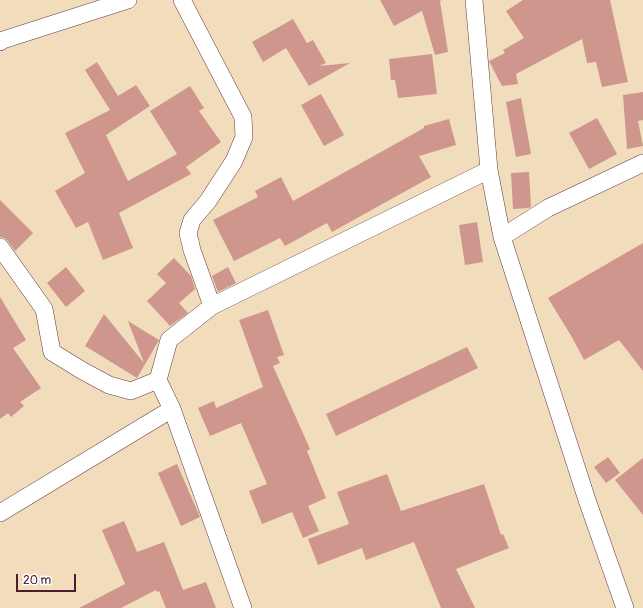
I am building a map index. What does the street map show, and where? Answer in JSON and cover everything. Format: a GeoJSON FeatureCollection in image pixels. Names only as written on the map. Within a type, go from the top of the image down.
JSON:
{"type":"FeatureCollection","features":[{"type":"Feature","properties":{"kind":"street"},"geometry":{"type":"LineString","coordinates":[[0,42],[128,0]]}},
{"type":"Feature","properties":{"kind":"street"},"geometry":{"type":"LineString","coordinates":[[182,0],[243,117],[244,137],[234,162],[208,202],[192,220],[188,233],[192,250],[212,306]]}},
{"type":"Feature","properties":{"kind":"street"},"geometry":{"type":"LineString","coordinates":[[474,0],[489,170],[502,237],[586,500],[625,608]]}},
{"type":"Feature","properties":{"kind":"street"},"geometry":{"type":"LineString","coordinates":[[502,237],[548,208],[643,163]]}},
{"type":"Feature","properties":{"kind":"street"},"geometry":{"type":"LineString","coordinates":[[243,608],[172,409],[158,380],[169,340],[212,306],[489,170]]}},
{"type":"Feature","properties":{"kind":"street"},"geometry":{"type":"LineString","coordinates":[[0,247],[44,309],[52,352],[109,385],[131,391],[158,380]]}},
{"type":"Feature","properties":{"kind":"street"},"geometry":{"type":"LineString","coordinates":[[0,513],[172,409]]}},
{"type":"Feature","properties":{"kind":"building"},"geometry":{"type":"Polygon","coordinates":[[[380,0],[442,0],[440,1],[448,52],[435,55],[422,11],[394,26],[380,0]]]}},
{"type":"Feature","properties":{"kind":"building"},"geometry":{"type":"Polygon","coordinates":[[[523,0],[610,0],[628,82],[602,87],[596,62],[587,63],[582,39],[516,74],[518,84],[502,86],[489,61],[505,53],[503,50],[524,38],[506,11],[523,0]]]}},
{"type":"Feature","properties":{"kind":"building"},"geometry":{"type":"Polygon","coordinates":[[[293,19],[307,43],[313,40],[326,63],[319,66],[350,63],[309,86],[286,48],[263,62],[252,42],[293,19]]]}},
{"type":"Feature","properties":{"kind":"building"},"geometry":{"type":"Polygon","coordinates":[[[432,54],[437,94],[398,98],[395,80],[391,80],[389,59],[432,54]]]}},
{"type":"Feature","properties":{"kind":"building"},"geometry":{"type":"Polygon","coordinates":[[[97,62],[118,96],[136,85],[150,106],[106,135],[128,181],[177,154],[150,111],[190,86],[204,108],[199,111],[221,142],[186,167],[191,174],[119,213],[133,248],[103,260],[88,222],[76,228],[55,191],[85,173],[65,133],[110,110],[85,70],[97,62]]]}},
{"type":"Feature","properties":{"kind":"building"},"geometry":{"type":"Polygon","coordinates":[[[643,92],[643,120],[638,121],[643,146],[627,149],[623,95],[643,92]]]}},
{"type":"Feature","properties":{"kind":"building"},"geometry":{"type":"Polygon","coordinates":[[[321,94],[344,135],[324,146],[301,105],[321,94]]]}},
{"type":"Feature","properties":{"kind":"building"},"geometry":{"type":"Polygon","coordinates":[[[521,98],[531,154],[516,157],[506,102],[521,98]]]}},
{"type":"Feature","properties":{"kind":"building"},"geometry":{"type":"Polygon","coordinates":[[[597,118],[617,154],[589,169],[569,133],[597,118]]]}},
{"type":"Feature","properties":{"kind":"building"},"geometry":{"type":"Polygon","coordinates":[[[449,119],[456,145],[419,156],[431,177],[332,232],[327,223],[285,246],[280,238],[234,261],[213,220],[258,197],[255,191],[281,177],[293,201],[424,128],[424,126],[449,119]]]}},
{"type":"Feature","properties":{"kind":"building"},"geometry":{"type":"Polygon","coordinates":[[[529,172],[531,207],[513,209],[511,173],[529,172]]]}},
{"type":"Feature","properties":{"kind":"building"},"geometry":{"type":"Polygon","coordinates":[[[0,200],[33,233],[15,251],[8,241],[0,237],[0,200]]]}},
{"type":"Feature","properties":{"kind":"building"},"geometry":{"type":"Polygon","coordinates":[[[477,222],[483,262],[465,265],[459,225],[477,222]]]}},
{"type":"Feature","properties":{"kind":"building"},"geometry":{"type":"Polygon","coordinates":[[[643,243],[643,371],[619,340],[584,360],[548,298],[643,243]]]}},
{"type":"Feature","properties":{"kind":"building"},"geometry":{"type":"Polygon","coordinates":[[[174,258],[191,276],[195,289],[179,303],[188,313],[170,326],[147,301],[166,283],[157,274],[174,258]]]}},
{"type":"Feature","properties":{"kind":"building"},"geometry":{"type":"Polygon","coordinates":[[[66,267],[85,291],[66,307],[47,283],[66,267]]]}},
{"type":"Feature","properties":{"kind":"building"},"geometry":{"type":"Polygon","coordinates":[[[228,267],[236,283],[218,292],[212,276],[228,267]]]}},
{"type":"Feature","properties":{"kind":"building"},"geometry":{"type":"Polygon","coordinates":[[[0,297],[26,340],[13,348],[41,388],[20,402],[24,406],[11,417],[8,413],[0,419],[0,297]]]}},
{"type":"Feature","properties":{"kind":"building"},"geometry":{"type":"Polygon","coordinates":[[[268,310],[284,355],[277,357],[280,363],[273,366],[310,449],[307,451],[326,498],[308,506],[319,531],[303,538],[292,512],[262,524],[249,491],[267,484],[241,423],[210,436],[198,408],[214,401],[216,408],[263,387],[239,320],[268,310]]]}},
{"type":"Feature","properties":{"kind":"building"},"geometry":{"type":"Polygon","coordinates":[[[104,314],[144,363],[128,321],[159,340],[137,378],[85,346],[104,314]]]}},
{"type":"Feature","properties":{"kind":"building"},"geometry":{"type":"Polygon","coordinates":[[[467,347],[478,368],[336,436],[326,414],[467,347]]]}},
{"type":"Feature","properties":{"kind":"building"},"geometry":{"type":"Polygon","coordinates":[[[608,457],[620,473],[606,483],[594,467],[608,457]]]}},
{"type":"Feature","properties":{"kind":"building"},"geometry":{"type":"Polygon","coordinates":[[[643,458],[643,515],[615,480],[643,458]]]}},
{"type":"Feature","properties":{"kind":"building"},"geometry":{"type":"Polygon","coordinates":[[[177,464],[200,517],[181,526],[158,473],[177,464]]]}},
{"type":"Feature","properties":{"kind":"building"},"geometry":{"type":"Polygon","coordinates":[[[387,474],[401,511],[484,484],[501,535],[503,534],[509,548],[456,569],[475,608],[441,608],[414,542],[366,560],[362,548],[318,565],[308,539],[349,524],[337,492],[387,474]]]}},
{"type":"Feature","properties":{"kind":"building"},"geometry":{"type":"Polygon","coordinates":[[[124,521],[137,552],[164,542],[183,590],[206,582],[216,608],[166,608],[159,591],[157,592],[156,590],[121,608],[79,608],[125,584],[102,530],[124,521]]]}}]}
